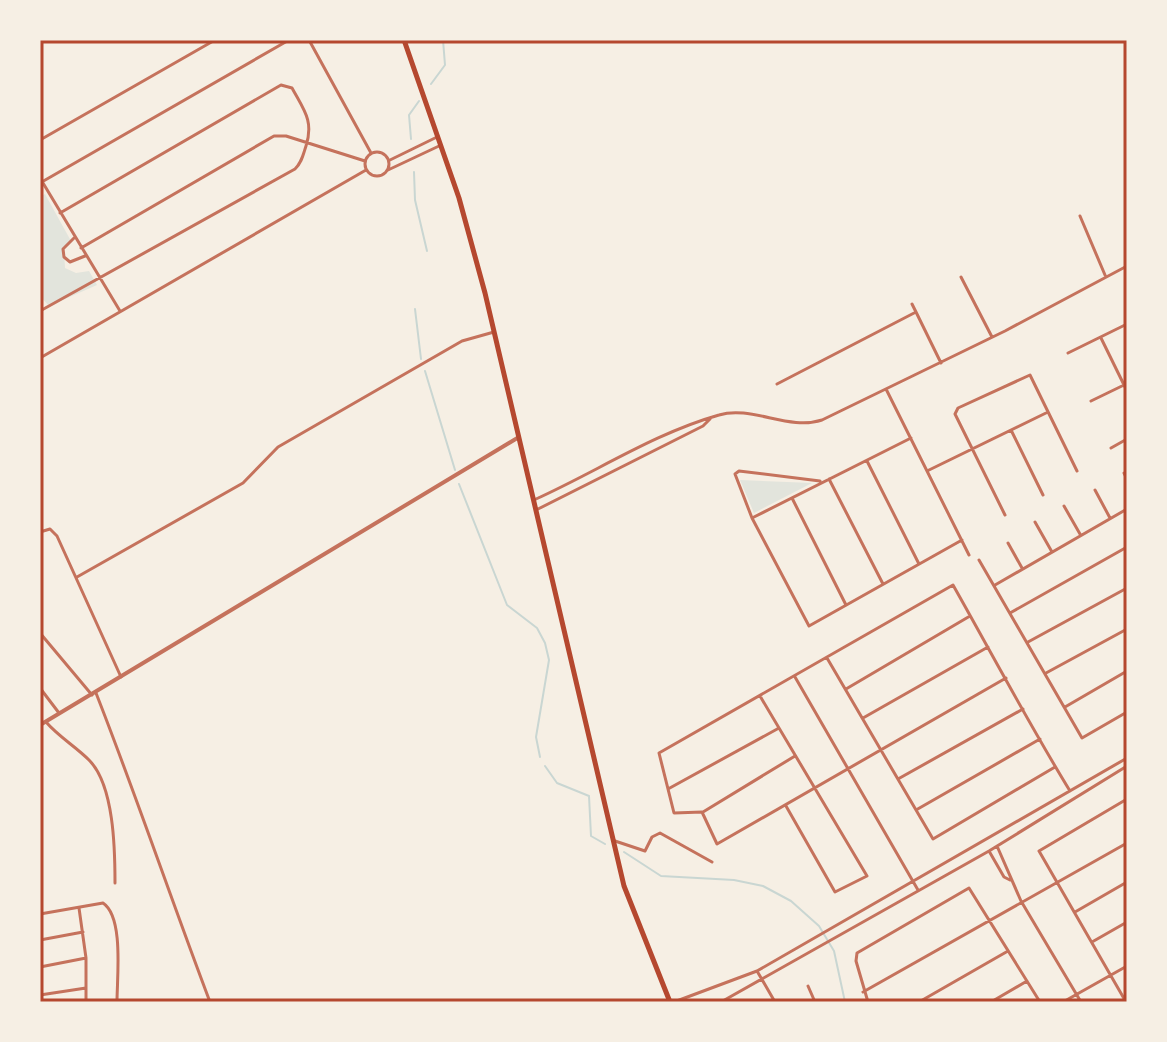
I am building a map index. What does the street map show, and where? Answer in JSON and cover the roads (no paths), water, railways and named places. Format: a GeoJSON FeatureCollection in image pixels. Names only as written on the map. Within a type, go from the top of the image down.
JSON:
{"type":"FeatureCollection","features":[{"type":"Feature","properties":{"kind":"main road"},"geometry":{"type":"LineString","coordinates":[[404,40],[459,198],[494,332],[536,499],[624,886],[672,1002]]}},
{"type":"Feature","properties":{"kind":"street"},"geometry":{"type":"LineString","coordinates":[[40,140],[215,40]]}},
{"type":"Feature","properties":{"kind":"street"},"geometry":{"type":"LineString","coordinates":[[121,313],[41,181],[289,40]]}},
{"type":"Feature","properties":{"kind":"street"},"geometry":{"type":"LineString","coordinates":[[309,40],[371,153]]}},
{"type":"Feature","properties":{"kind":"street"},"geometry":{"type":"LineString","coordinates":[[40,311],[295,169],[302,160],[311,121],[292,88],[281,85],[60,213]]}},
{"type":"Feature","properties":{"kind":"street"},"geometry":{"type":"LineString","coordinates":[[81,248],[274,136],[307,142],[365,161]]}},
{"type":"Feature","properties":{"kind":"street"},"geometry":{"type":"LineString","coordinates":[[389,161],[437,137]]}},
{"type":"Feature","properties":{"kind":"street"},"geometry":{"type":"LineString","coordinates":[[429,141],[433,149]]}},
{"type":"Feature","properties":{"kind":"street"},"geometry":{"type":"LineString","coordinates":[[389,161],[380,152],[371,153],[365,161],[366,170],[375,177],[440,145]]}},
{"type":"Feature","properties":{"kind":"street"},"geometry":{"type":"LineString","coordinates":[[388,170],[389,161]]}},
{"type":"Feature","properties":{"kind":"street"},"geometry":{"type":"LineString","coordinates":[[40,358],[366,170]]}},
{"type":"Feature","properties":{"kind":"street"},"geometry":{"type":"LineString","coordinates":[[1080,216],[1106,277]]}},
{"type":"Feature","properties":{"kind":"street"},"geometry":{"type":"LineString","coordinates":[[74,238],[63,249],[64,257],[70,262],[85,256]]}},
{"type":"Feature","properties":{"kind":"street"},"geometry":{"type":"LineString","coordinates":[[536,499],[698,419],[729,413],[815,423],[941,363],[1127,266]]}},
{"type":"Feature","properties":{"kind":"street"},"geometry":{"type":"LineString","coordinates":[[961,277],[992,337]]}},
{"type":"Feature","properties":{"kind":"street"},"geometry":{"type":"LineString","coordinates":[[912,304],[941,363]]}},
{"type":"Feature","properties":{"kind":"street"},"geometry":{"type":"LineString","coordinates":[[777,384],[916,312]]}},
{"type":"Feature","properties":{"kind":"street"},"geometry":{"type":"LineString","coordinates":[[1068,353],[1127,324]]}},
{"type":"Feature","properties":{"kind":"street"},"geometry":{"type":"LineString","coordinates":[[77,577],[243,483],[268,456],[290,440],[462,341],[494,332]]}},
{"type":"Feature","properties":{"kind":"street"},"geometry":{"type":"LineString","coordinates":[[1101,338],[1127,391]]}},
{"type":"Feature","properties":{"kind":"street"},"geometry":{"type":"LineString","coordinates":[[1005,515],[955,411],[1025,374],[1034,378],[1077,471]]}},
{"type":"Feature","properties":{"kind":"street"},"geometry":{"type":"LineString","coordinates":[[1091,401],[1124,385]]}},
{"type":"Feature","properties":{"kind":"street"},"geometry":{"type":"LineString","coordinates":[[886,389],[969,555]]}},
{"type":"Feature","properties":{"kind":"street"},"geometry":{"type":"LineString","coordinates":[[927,471],[1048,412]]}},
{"type":"Feature","properties":{"kind":"street"},"geometry":{"type":"LineString","coordinates":[[538,509],[703,426],[710,419]]}},
{"type":"Feature","properties":{"kind":"street"},"geometry":{"type":"LineString","coordinates":[[1011,430],[1043,495]]}},
{"type":"Feature","properties":{"kind":"street"},"geometry":{"type":"LineString","coordinates":[[40,725],[519,437]]}},
{"type":"Feature","properties":{"kind":"street"},"geometry":{"type":"LineString","coordinates":[[752,518],[820,481],[911,438]]}},
{"type":"Feature","properties":{"kind":"street"},"geometry":{"type":"LineString","coordinates":[[1111,448],[1127,439]]}},
{"type":"Feature","properties":{"kind":"street"},"geometry":{"type":"LineString","coordinates":[[867,461],[919,564]]}},
{"type":"Feature","properties":{"kind":"street"},"geometry":{"type":"LineString","coordinates":[[820,481],[736,471],[735,477],[752,518],[809,626],[962,540]]}},
{"type":"Feature","properties":{"kind":"street"},"geometry":{"type":"LineString","coordinates":[[1124,473],[1127,479]]}},
{"type":"Feature","properties":{"kind":"street"},"geometry":{"type":"LineString","coordinates":[[829,479],[883,584]]}},
{"type":"Feature","properties":{"kind":"street"},"geometry":{"type":"LineString","coordinates":[[1095,490],[1111,519]]}},
{"type":"Feature","properties":{"kind":"street"},"geometry":{"type":"LineString","coordinates":[[549,493],[553,502]]}},
{"type":"Feature","properties":{"kind":"street"},"geometry":{"type":"LineString","coordinates":[[792,498],[846,605]]}},
{"type":"Feature","properties":{"kind":"street"},"geometry":{"type":"LineString","coordinates":[[1064,506],[1081,536]]}},
{"type":"Feature","properties":{"kind":"street"},"geometry":{"type":"LineString","coordinates":[[995,585],[1127,509]]}},
{"type":"Feature","properties":{"kind":"street"},"geometry":{"type":"LineString","coordinates":[[1035,522],[1052,552]]}},
{"type":"Feature","properties":{"kind":"street"},"geometry":{"type":"LineString","coordinates":[[40,532],[50,529],[57,536],[121,677]]}},
{"type":"Feature","properties":{"kind":"street"},"geometry":{"type":"LineString","coordinates":[[1008,543],[1022,568]]}},
{"type":"Feature","properties":{"kind":"street"},"geometry":{"type":"LineString","coordinates":[[1010,613],[1127,547]]}},
{"type":"Feature","properties":{"kind":"street"},"geometry":{"type":"LineString","coordinates":[[979,560],[1082,738],[1127,713]]}},
{"type":"Feature","properties":{"kind":"street"},"geometry":{"type":"LineString","coordinates":[[795,756],[702,812],[674,813],[659,753],[953,585],[1070,791]]}},
{"type":"Feature","properties":{"kind":"street"},"geometry":{"type":"LineString","coordinates":[[1027,642],[1127,588]]}},
{"type":"Feature","properties":{"kind":"street"},"geometry":{"type":"LineString","coordinates":[[846,689],[971,616]]}},
{"type":"Feature","properties":{"kind":"street"},"geometry":{"type":"LineString","coordinates":[[1045,673],[1127,629]]}},
{"type":"Feature","properties":{"kind":"street"},"geometry":{"type":"LineString","coordinates":[[40,633],[94,694],[134,785],[146,834],[210,1002]]}},
{"type":"Feature","properties":{"kind":"street"},"geometry":{"type":"LineString","coordinates":[[863,718],[988,647]]}},
{"type":"Feature","properties":{"kind":"street"},"geometry":{"type":"LineString","coordinates":[[827,658],[933,839],[1055,767]]}},
{"type":"Feature","properties":{"kind":"street"},"geometry":{"type":"LineString","coordinates":[[1065,707],[1127,671]]}},
{"type":"Feature","properties":{"kind":"street"},"geometry":{"type":"LineString","coordinates":[[795,677],[918,890]]}},
{"type":"Feature","properties":{"kind":"street"},"geometry":{"type":"LineString","coordinates":[[702,812],[717,844],[1006,678]]}},
{"type":"Feature","properties":{"kind":"street"},"geometry":{"type":"LineString","coordinates":[[40,688],[59,713]]}},
{"type":"Feature","properties":{"kind":"street"},"geometry":{"type":"LineString","coordinates":[[760,696],[867,876],[835,892],[785,805]]}},
{"type":"Feature","properties":{"kind":"street"},"geometry":{"type":"LineString","coordinates":[[898,779],[1023,709]]}},
{"type":"Feature","properties":{"kind":"street"},"geometry":{"type":"LineString","coordinates":[[46,722],[60,738],[91,762],[99,778],[111,816],[115,883]]}},
{"type":"Feature","properties":{"kind":"street"},"geometry":{"type":"LineString","coordinates":[[668,789],[779,728]]}},
{"type":"Feature","properties":{"kind":"street"},"geometry":{"type":"LineString","coordinates":[[916,810],[1040,739]]}},
{"type":"Feature","properties":{"kind":"street"},"geometry":{"type":"LineString","coordinates":[[672,1002],[757,971],[1127,758]]}},
{"type":"Feature","properties":{"kind":"street"},"geometry":{"type":"LineString","coordinates":[[721,1002],[762,976],[989,851],[1127,766]]}},
{"type":"Feature","properties":{"kind":"street"},"geometry":{"type":"LineString","coordinates":[[1126,1002],[1039,855],[1039,849],[1127,799]]}},
{"type":"Feature","properties":{"kind":"street"},"geometry":{"type":"LineString","coordinates":[[614,841],[645,851],[656,833],[660,833],[712,862]]}},
{"type":"Feature","properties":{"kind":"street"},"geometry":{"type":"LineString","coordinates":[[863,992],[1127,843]]}},
{"type":"Feature","properties":{"kind":"street"},"geometry":{"type":"LineString","coordinates":[[997,846],[1011,872],[1010,880],[1021,901],[1081,1002]]}},
{"type":"Feature","properties":{"kind":"street"},"geometry":{"type":"LineString","coordinates":[[989,851],[1004,877],[1010,880]]}},
{"type":"Feature","properties":{"kind":"street"},"geometry":{"type":"LineString","coordinates":[[1075,912],[1127,882]]}},
{"type":"Feature","properties":{"kind":"street"},"geometry":{"type":"LineString","coordinates":[[868,1002],[863,992],[857,953],[969,888],[1040,1002]]}},
{"type":"Feature","properties":{"kind":"street"},"geometry":{"type":"LineString","coordinates":[[40,914],[103,903],[111,908],[116,921],[117,1002]]}},
{"type":"Feature","properties":{"kind":"street"},"geometry":{"type":"LineString","coordinates":[[79,908],[86,958],[86,1002]]}},
{"type":"Feature","properties":{"kind":"street"},"geometry":{"type":"LineString","coordinates":[[848,918],[853,927]]}},
{"type":"Feature","properties":{"kind":"street"},"geometry":{"type":"LineString","coordinates":[[1092,942],[1127,922]]}},
{"type":"Feature","properties":{"kind":"street"},"geometry":{"type":"LineString","coordinates":[[40,940],[83,932]]}},
{"type":"Feature","properties":{"kind":"street"},"geometry":{"type":"LineString","coordinates":[[919,1002],[1008,951]]}},
{"type":"Feature","properties":{"kind":"street"},"geometry":{"type":"LineString","coordinates":[[40,967],[86,958]]}},
{"type":"Feature","properties":{"kind":"street"},"geometry":{"type":"LineString","coordinates":[[1063,1002],[1127,966]]}},
{"type":"Feature","properties":{"kind":"street"},"geometry":{"type":"LineString","coordinates":[[757,971],[775,1002]]}},
{"type":"Feature","properties":{"kind":"street"},"geometry":{"type":"LineString","coordinates":[[991,1002],[1027,981]]}},
{"type":"Feature","properties":{"kind":"street"},"geometry":{"type":"LineString","coordinates":[[808,986],[815,1002]]}},
{"type":"Feature","properties":{"kind":"street"},"geometry":{"type":"LineString","coordinates":[[40,995],[86,988]]}},
{"type":"Feature","properties":{"kind":"street"},"geometry":{"type":"LineString","coordinates":[[690,996],[692,1002]]}},
{"type":"Feature","properties":{"kind":"waterway"},"geometry":{"type":"LineString","coordinates":[[431,84],[445,65],[443,40]]}},
{"type":"Feature","properties":{"kind":"waterway"},"geometry":{"type":"LineString","coordinates":[[411,139],[409,115],[419,101]]}},
{"type":"Feature","properties":{"kind":"waterway"},"geometry":{"type":"LineString","coordinates":[[414,172],[415,200],[427,251]]}},
{"type":"Feature","properties":{"kind":"waterway"},"geometry":{"type":"LineString","coordinates":[[415,309],[421,359]]}},
{"type":"Feature","properties":{"kind":"waterway"},"geometry":{"type":"LineString","coordinates":[[425,371],[455,470]]}},
{"type":"Feature","properties":{"kind":"waterway"},"geometry":{"type":"LineString","coordinates":[[459,484],[507,605],[537,628],[545,643],[549,660],[536,737],[540,757]]}},
{"type":"Feature","properties":{"kind":"waterway"},"geometry":{"type":"LineString","coordinates":[[545,766],[557,783],[589,796],[591,836],[605,844]]}},
{"type":"Feature","properties":{"kind":"waterway"},"geometry":{"type":"LineString","coordinates":[[624,852],[661,876],[734,880],[763,886],[791,901],[819,926],[834,951],[845,1002]]}}]}
